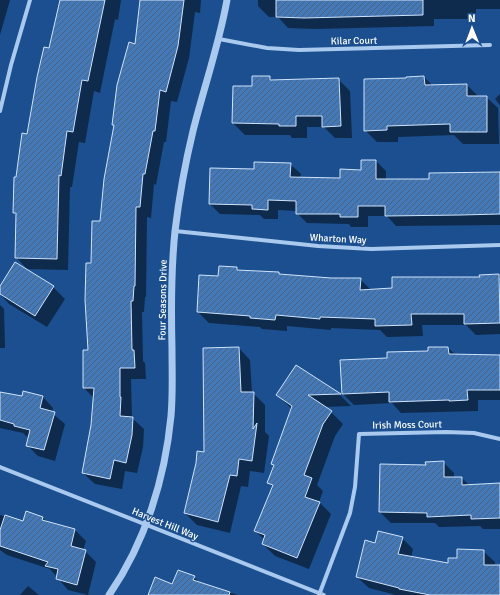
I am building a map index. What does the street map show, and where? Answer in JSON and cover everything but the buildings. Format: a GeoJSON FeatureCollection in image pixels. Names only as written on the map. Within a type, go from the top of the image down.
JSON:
{"type":"FeatureCollection","features":[{"type":"Feature","properties":{"kind":"street"},"geometry":{"type":"LineString","coordinates":[[0,111],[11,65],[30,0]]}},
{"type":"Feature","properties":{"kind":"street","name":"Four Seasons Drive"},"geometry":{"type":"LineString","coordinates":[[110,595],[119,582],[146,525],[154,502],[164,463],[171,416],[171,291],[175,231],[183,179],[193,131],[219,40],[226,0]]}},
{"type":"Feature","properties":{"kind":"street","name":"Kilar Court"},"geometry":{"type":"LineString","coordinates":[[219,40],[267,48],[299,50],[490,45]]}},
{"type":"Feature","properties":{"kind":"street","name":"Wharton Way"},"geometry":{"type":"LineString","coordinates":[[175,231],[318,246],[372,248],[500,245]]}},
{"type":"Feature","properties":{"kind":"street","name":"Irish Moss Court"},"geometry":{"type":"LineString","coordinates":[[321,594],[350,513],[355,487],[360,434],[446,432],[474,433],[500,439]]}},
{"type":"Feature","properties":{"kind":"street","name":"Harvest Hill Way"},"geometry":{"type":"LineString","coordinates":[[0,467],[321,594]]}}]}
